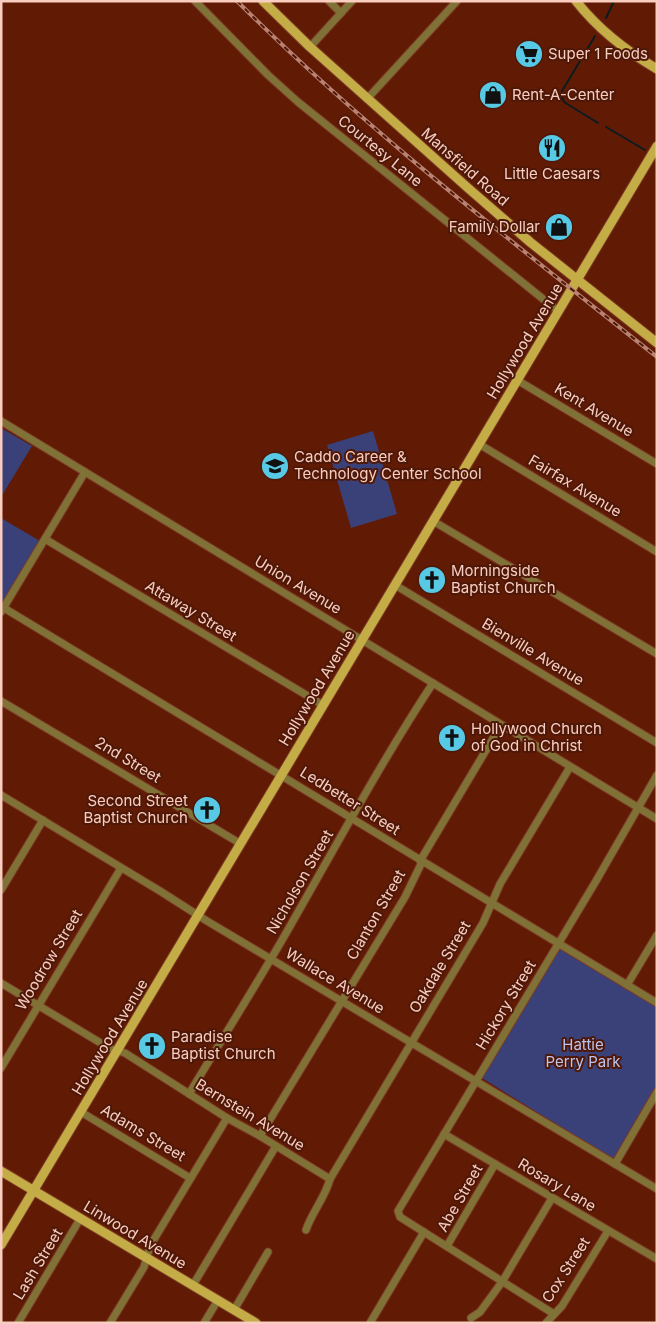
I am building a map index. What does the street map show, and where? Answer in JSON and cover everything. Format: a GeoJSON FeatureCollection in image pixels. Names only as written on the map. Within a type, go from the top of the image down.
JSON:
{"type":"FeatureCollection","features":[{"type":"Feature","properties":{"kind":"main road","name":"Mansfield Road"},"geometry":{"type":"LineString","coordinates":[[263,1],[310,47],[480,199],[657,344]]}},
{"type":"Feature","properties":{"kind":"main road"},"geometry":{"type":"LineString","coordinates":[[576,1],[595,23],[615,40],[657,69]]}},
{"type":"Feature","properties":{"kind":"main road","name":"Hollywood Avenue"},"geometry":{"type":"LineString","coordinates":[[1,1245],[657,146]]}},
{"type":"Feature","properties":{"kind":"main road","name":"Linwood Avenue"},"geometry":{"type":"LineString","coordinates":[[1,1171],[256,1323]]}},
{"type":"Feature","properties":{"kind":"street","name":"Courtesy Lane"},"geometry":{"type":"LineString","coordinates":[[195,1],[268,75],[298,102],[558,311]]}},
{"type":"Feature","properties":{"kind":"street"},"geometry":{"type":"LineString","coordinates":[[329,1],[341,13]]}},
{"type":"Feature","properties":{"kind":"street"},"geometry":{"type":"LineString","coordinates":[[310,47],[352,1]]}},
{"type":"Feature","properties":{"kind":"street"},"geometry":{"type":"LineString","coordinates":[[368,99],[457,1]]}},
{"type":"Feature","properties":{"kind":"street","name":"Kent Avenue"},"geometry":{"type":"LineString","coordinates":[[517,380],[657,464]]}},
{"type":"Feature","properties":{"kind":"street","name":"Union Avenue"},"geometry":{"type":"LineString","coordinates":[[1,421],[657,819]]}},
{"type":"Feature","properties":{"kind":"street","name":"Fairfax Avenue"},"geometry":{"type":"LineString","coordinates":[[479,444],[657,552]]}},
{"type":"Feature","properties":{"kind":"street"},"geometry":{"type":"LineString","coordinates":[[2,610],[85,472]]}},
{"type":"Feature","properties":{"kind":"street"},"geometry":{"type":"LineString","coordinates":[[433,521],[657,654]]}},
{"type":"Feature","properties":{"kind":"street","name":"Attaway Street"},"geometry":{"type":"LineString","coordinates":[[45,539],[323,705]]}},
{"type":"Feature","properties":{"kind":"street","name":"Bienville Avenue"},"geometry":{"type":"LineString","coordinates":[[395,585],[657,742]]}},
{"type":"Feature","properties":{"kind":"street","name":"Ledbetter Street"},"geometry":{"type":"LineString","coordinates":[[2,610],[282,775],[491,904],[657,1003]]}},
{"type":"Feature","properties":{"kind":"street","name":"Nicholson Street"},"geometry":{"type":"LineString","coordinates":[[189,1094],[352,819],[364,794],[433,683]]}},
{"type":"Feature","properties":{"kind":"street","name":"2nd Street"},"geometry":{"type":"LineString","coordinates":[[1,701],[241,844]]}},
{"type":"Feature","properties":{"kind":"street","name":"Clanton Street"},"geometry":{"type":"LineString","coordinates":[[260,1136],[409,891],[421,861],[501,725]]}},
{"type":"Feature","properties":{"kind":"street","name":"Oakdale Street"},"geometry":{"type":"LineString","coordinates":[[306,1230],[309,1220],[327,1189],[330,1179],[483,923],[504,877],[570,767]]}},
{"type":"Feature","properties":{"kind":"street","name":"Hickory Street"},"geometry":{"type":"LineString","coordinates":[[424,1232],[399,1216],[399,1208],[657,776]]}},
{"type":"Feature","properties":{"kind":"street","name":"Wallace Avenue"},"geometry":{"type":"LineString","coordinates":[[1,795],[657,1189]]}},
{"type":"Feature","properties":{"kind":"street"},"geometry":{"type":"LineString","coordinates":[[1,890],[43,820]]}},
{"type":"Feature","properties":{"kind":"street","name":"Woodrow Street"},"geometry":{"type":"LineString","coordinates":[[1,1068],[121,868]]}},
{"type":"Feature","properties":{"kind":"street"},"geometry":{"type":"LineString","coordinates":[[627,985],[657,935]]}},
{"type":"Feature","properties":{"kind":"street","name":"Bernstein Avenue"},"geometry":{"type":"LineString","coordinates":[[1,983],[109,1048],[118,1050],[330,1179]]}},
{"type":"Feature","properties":{"kind":"street"},"geometry":{"type":"LineString","coordinates":[[614,1164],[657,1092]]}},
{"type":"Feature","properties":{"kind":"street","name":"Adams Street"},"geometry":{"type":"LineString","coordinates":[[81,1112],[190,1178]]}},
{"type":"Feature","properties":{"kind":"street"},"geometry":{"type":"LineString","coordinates":[[110,1323],[144,1267],[150,1246],[227,1118]]}},
{"type":"Feature","properties":{"kind":"street","name":"Rosary Lane"},"geometry":{"type":"LineString","coordinates":[[444,1134],[657,1259]]}},
{"type":"Feature","properties":{"kind":"street"},"geometry":{"type":"LineString","coordinates":[[193,1285],[276,1146]]}},
{"type":"Feature","properties":{"kind":"street","name":"Abe Street"},"geometry":{"type":"LineString","coordinates":[[448,1246],[495,1164]]}},
{"type":"Feature","properties":{"kind":"street"},"geometry":{"type":"LineString","coordinates":[[471,1318],[480,1312],[502,1282],[552,1198]]}},
{"type":"Feature","properties":{"kind":"street","name":"Lash Street"},"geometry":{"type":"LineString","coordinates":[[18,1323],[80,1219]]}},
{"type":"Feature","properties":{"kind":"street","name":"Cox Street"},"geometry":{"type":"LineString","coordinates":[[546,1323],[566,1299],[608,1231]]}},
{"type":"Feature","properties":{"kind":"street"},"geometry":{"type":"LineString","coordinates":[[370,1323],[424,1232],[554,1314]]}},
{"type":"Feature","properties":{"kind":"street"},"geometry":{"type":"LineString","coordinates":[[234,1310],[268,1252]]}},
{"type":"Feature","properties":{"kind":"street"},"geometry":{"type":"LineString","coordinates":[[204,1323],[218,1300]]}},
{"type":"Feature","properties":{"kind":"green space"},"geometry":{"type":"Polygon","coordinates":[[[1,428],[32,446],[1,497],[1,428]]]}},
{"type":"Feature","properties":{"kind":"green space"},"geometry":{"type":"Polygon","coordinates":[[[373,431],[397,514],[351,528],[327,445],[373,431]]]}},
{"type":"Feature","properties":{"kind":"green space"},"geometry":{"type":"Polygon","coordinates":[[[1,518],[40,541],[1,606],[1,518]]]}},
{"type":"Feature","properties":{"kind":"green space","name":"Hattie Perry Park"},"geometry":{"type":"Polygon","coordinates":[[[560,948],[657,1006],[657,1088],[614,1160],[482,1078],[560,948]]]}},
{"type":"Feature","properties":{"kind":"waterway"},"geometry":{"type":"LineString","coordinates":[[606,18],[614,1]]}},
{"type":"Feature","properties":{"kind":"waterway"},"geometry":{"type":"LineString","coordinates":[[595,36],[562,91],[562,97],[564,102],[598,123]]}},
{"type":"Feature","properties":{"kind":"waterway"},"geometry":{"type":"LineString","coordinates":[[606,127],[645,150]]}},
{"type":"Feature","properties":{"kind":"railway"},"geometry":{"type":"LineString","coordinates":[[237,1],[389,141],[657,357]]}},
{"type":"Feature","properties":{"kind":"place","name":"Super 1 Foods"},"geometry":{"type":"Point","coordinates":[529,54]}},
{"type":"Feature","properties":{"kind":"place","name":"Rent-A-Center"},"geometry":{"type":"Point","coordinates":[493,95]}},
{"type":"Feature","properties":{"kind":"place","name":"Little Caesars"},"geometry":{"type":"Point","coordinates":[552,148]}},
{"type":"Feature","properties":{"kind":"place","name":"Family Dollar"},"geometry":{"type":"Point","coordinates":[559,227]}},
{"type":"Feature","properties":{"kind":"place","name":"Caddo Career & Technology Center School"},"geometry":{"type":"Point","coordinates":[275,466]}},
{"type":"Feature","properties":{"kind":"place","name":"Morningside Baptist Church"},"geometry":{"type":"Point","coordinates":[432,580]}},
{"type":"Feature","properties":{"kind":"place","name":"Hollywood Church of God in Christ"},"geometry":{"type":"Point","coordinates":[452,738]}},
{"type":"Feature","properties":{"kind":"place","name":"Second Street Baptist Church"},"geometry":{"type":"Point","coordinates":[207,810]}},
{"type":"Feature","properties":{"kind":"place","name":"Paradise Baptist Church"},"geometry":{"type":"Point","coordinates":[152,1046]}}]}
